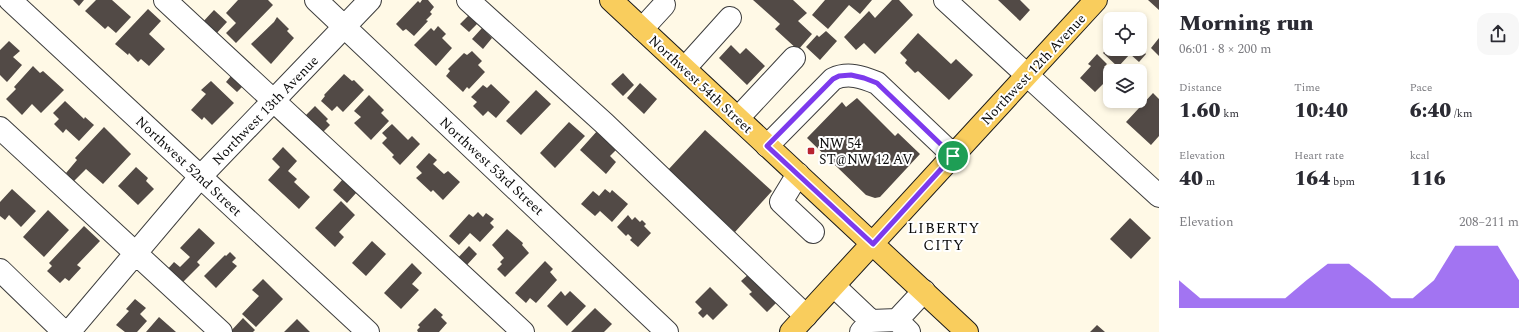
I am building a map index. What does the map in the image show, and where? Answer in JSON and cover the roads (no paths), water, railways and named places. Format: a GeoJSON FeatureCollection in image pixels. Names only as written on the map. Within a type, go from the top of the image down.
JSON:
{"type":"FeatureCollection","features":[{"type":"Feature","properties":{"kind":"main road","name":"Northwest 54th Street"},"geometry":{"type":"LineString","coordinates":[[611,0],[967,332]]}},
{"type":"Feature","properties":{"kind":"main road","name":"Northwest 12th Avenue"},"geometry":{"type":"LineString","coordinates":[[800,326],[834,286],[1096,0]]}},
{"type":"Feature","properties":{"kind":"street","name":"Northwest 52nd Street"},"geometry":{"type":"LineString","coordinates":[[10,0],[368,332]]}},
{"type":"Feature","properties":{"kind":"street"},"geometry":{"type":"LineString","coordinates":[[165,0],[522,332]]}},
{"type":"Feature","properties":{"kind":"street","name":"Northwest 53rd Street"},"geometry":{"type":"LineString","coordinates":[[316,0],[667,332]]}},
{"type":"Feature","properties":{"kind":"street","name":"Northwest 13th Avenue"},"geometry":{"type":"LineString","coordinates":[[68,332],[201,176],[370,0]]}},
{"type":"Feature","properties":{"kind":"street"},"geometry":{"type":"LineString","coordinates":[[468,0],[605,124],[800,326]]}},
{"type":"Feature","properties":{"kind":"street"},"geometry":{"type":"LineString","coordinates":[[945,0],[1026,76],[1159,196]]}},
{"type":"Feature","properties":{"kind":"street"},"geometry":{"type":"LineString","coordinates":[[642,29],[664,5]]}},
{"type":"Feature","properties":{"kind":"street"},"geometry":{"type":"LineString","coordinates":[[685,68],[730,18]]}},
{"type":"Feature","properties":{"kind":"street"},"geometry":{"type":"LineString","coordinates":[[738,118],[794,58]]}},
{"type":"Feature","properties":{"kind":"street"},"geometry":{"type":"LineString","coordinates":[[767,146],[833,79],[839,76],[851,75],[877,83],[953,156]]}},
{"type":"Feature","properties":{"kind":"street"},"geometry":{"type":"LineString","coordinates":[[0,128],[221,332]]}},
{"type":"Feature","properties":{"kind":"street"},"geometry":{"type":"LineString","coordinates":[[798,174],[781,202],[813,232]]}},
{"type":"Feature","properties":{"kind":"street"},"geometry":{"type":"LineString","coordinates":[[0,270],[64,332]]}},
{"type":"Feature","properties":{"kind":"street"},"geometry":{"type":"LineString","coordinates":[[834,286],[866,327],[903,326],[924,292]]}},
{"type":"Feature","properties":{"kind":"place","name":"NW 54 ST@NW 12 AV"},"geometry":{"type":"Point","coordinates":[811,151]}},
{"type":"Feature","properties":{"kind":"district","name":"LIBERTY CITY"},"geometry":{"type":"Point","coordinates":[944,236]}}]}
